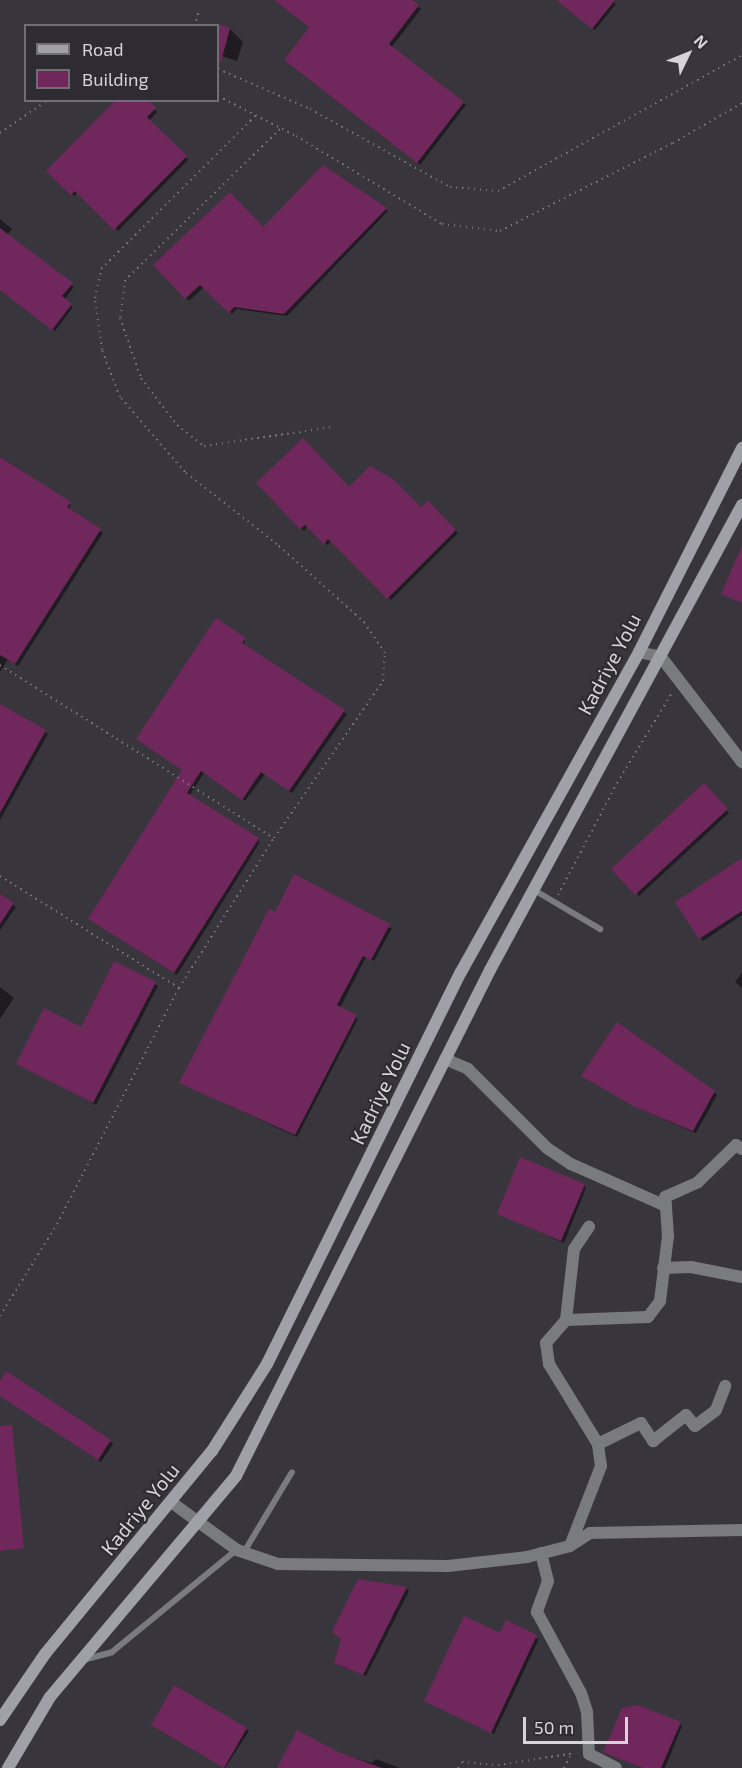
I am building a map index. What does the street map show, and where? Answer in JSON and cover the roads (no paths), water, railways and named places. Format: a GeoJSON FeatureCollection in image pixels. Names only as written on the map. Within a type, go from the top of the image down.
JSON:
{"type":"FeatureCollection","features":[{"type":"Feature","properties":{"kind":"main road","name":"Kadriye Yolu"},"geometry":{"type":"LineString","coordinates":[[0,1720],[45,1654],[212,1450],[267,1364],[461,972],[639,652],[742,448]]}},
{"type":"Feature","properties":{"kind":"main road"},"geometry":{"type":"LineString","coordinates":[[8,1768],[50,1697],[236,1476],[445,1059],[742,505]]}},
{"type":"Feature","properties":{"kind":"street"},"geometry":{"type":"LineString","coordinates":[[639,652],[661,657],[742,762]]}},
{"type":"Feature","properties":{"kind":"street"},"geometry":{"type":"LineString","coordinates":[[445,1059],[468,1069],[547,1148],[571,1164],[666,1206]]}},
{"type":"Feature","properties":{"kind":"street"},"geometry":{"type":"LineString","coordinates":[[566,1320],[648,1317],[660,1301],[668,1236],[666,1197],[698,1182],[736,1145],[742,1149]]}},
{"type":"Feature","properties":{"kind":"street"},"geometry":{"type":"LineString","coordinates":[[570,1546],[601,1466],[597,1444],[549,1364],[546,1343],[566,1320],[574,1249],[589,1227]]}},
{"type":"Feature","properties":{"kind":"street"},"geometry":{"type":"LineString","coordinates":[[663,1268],[691,1267],[742,1277]]}},
{"type":"Feature","properties":{"kind":"street"},"geometry":{"type":"LineString","coordinates":[[597,1444],[641,1423],[653,1441],[686,1415],[695,1426],[716,1410],[726,1386]]}},
{"type":"Feature","properties":{"kind":"street"},"geometry":{"type":"LineString","coordinates":[[171,1502],[240,1551],[278,1564],[363,1568],[448,1566],[542,1553],[570,1546],[590,1533],[742,1530]]}},
{"type":"Feature","properties":{"kind":"street"},"geometry":{"type":"LineString","coordinates":[[542,1553],[548,1581],[537,1612],[581,1693],[587,1712],[589,1754],[616,1768]]}},
{"type":"Feature","properties":{"kind":"lane"},"geometry":{"type":"LineString","coordinates":[[534,890],[556,900],[600,929]]}},
{"type":"Feature","properties":{"kind":"lane"},"geometry":{"type":"LineString","coordinates":[[80,1661],[112,1652],[240,1551],[292,1472]]}}]}
